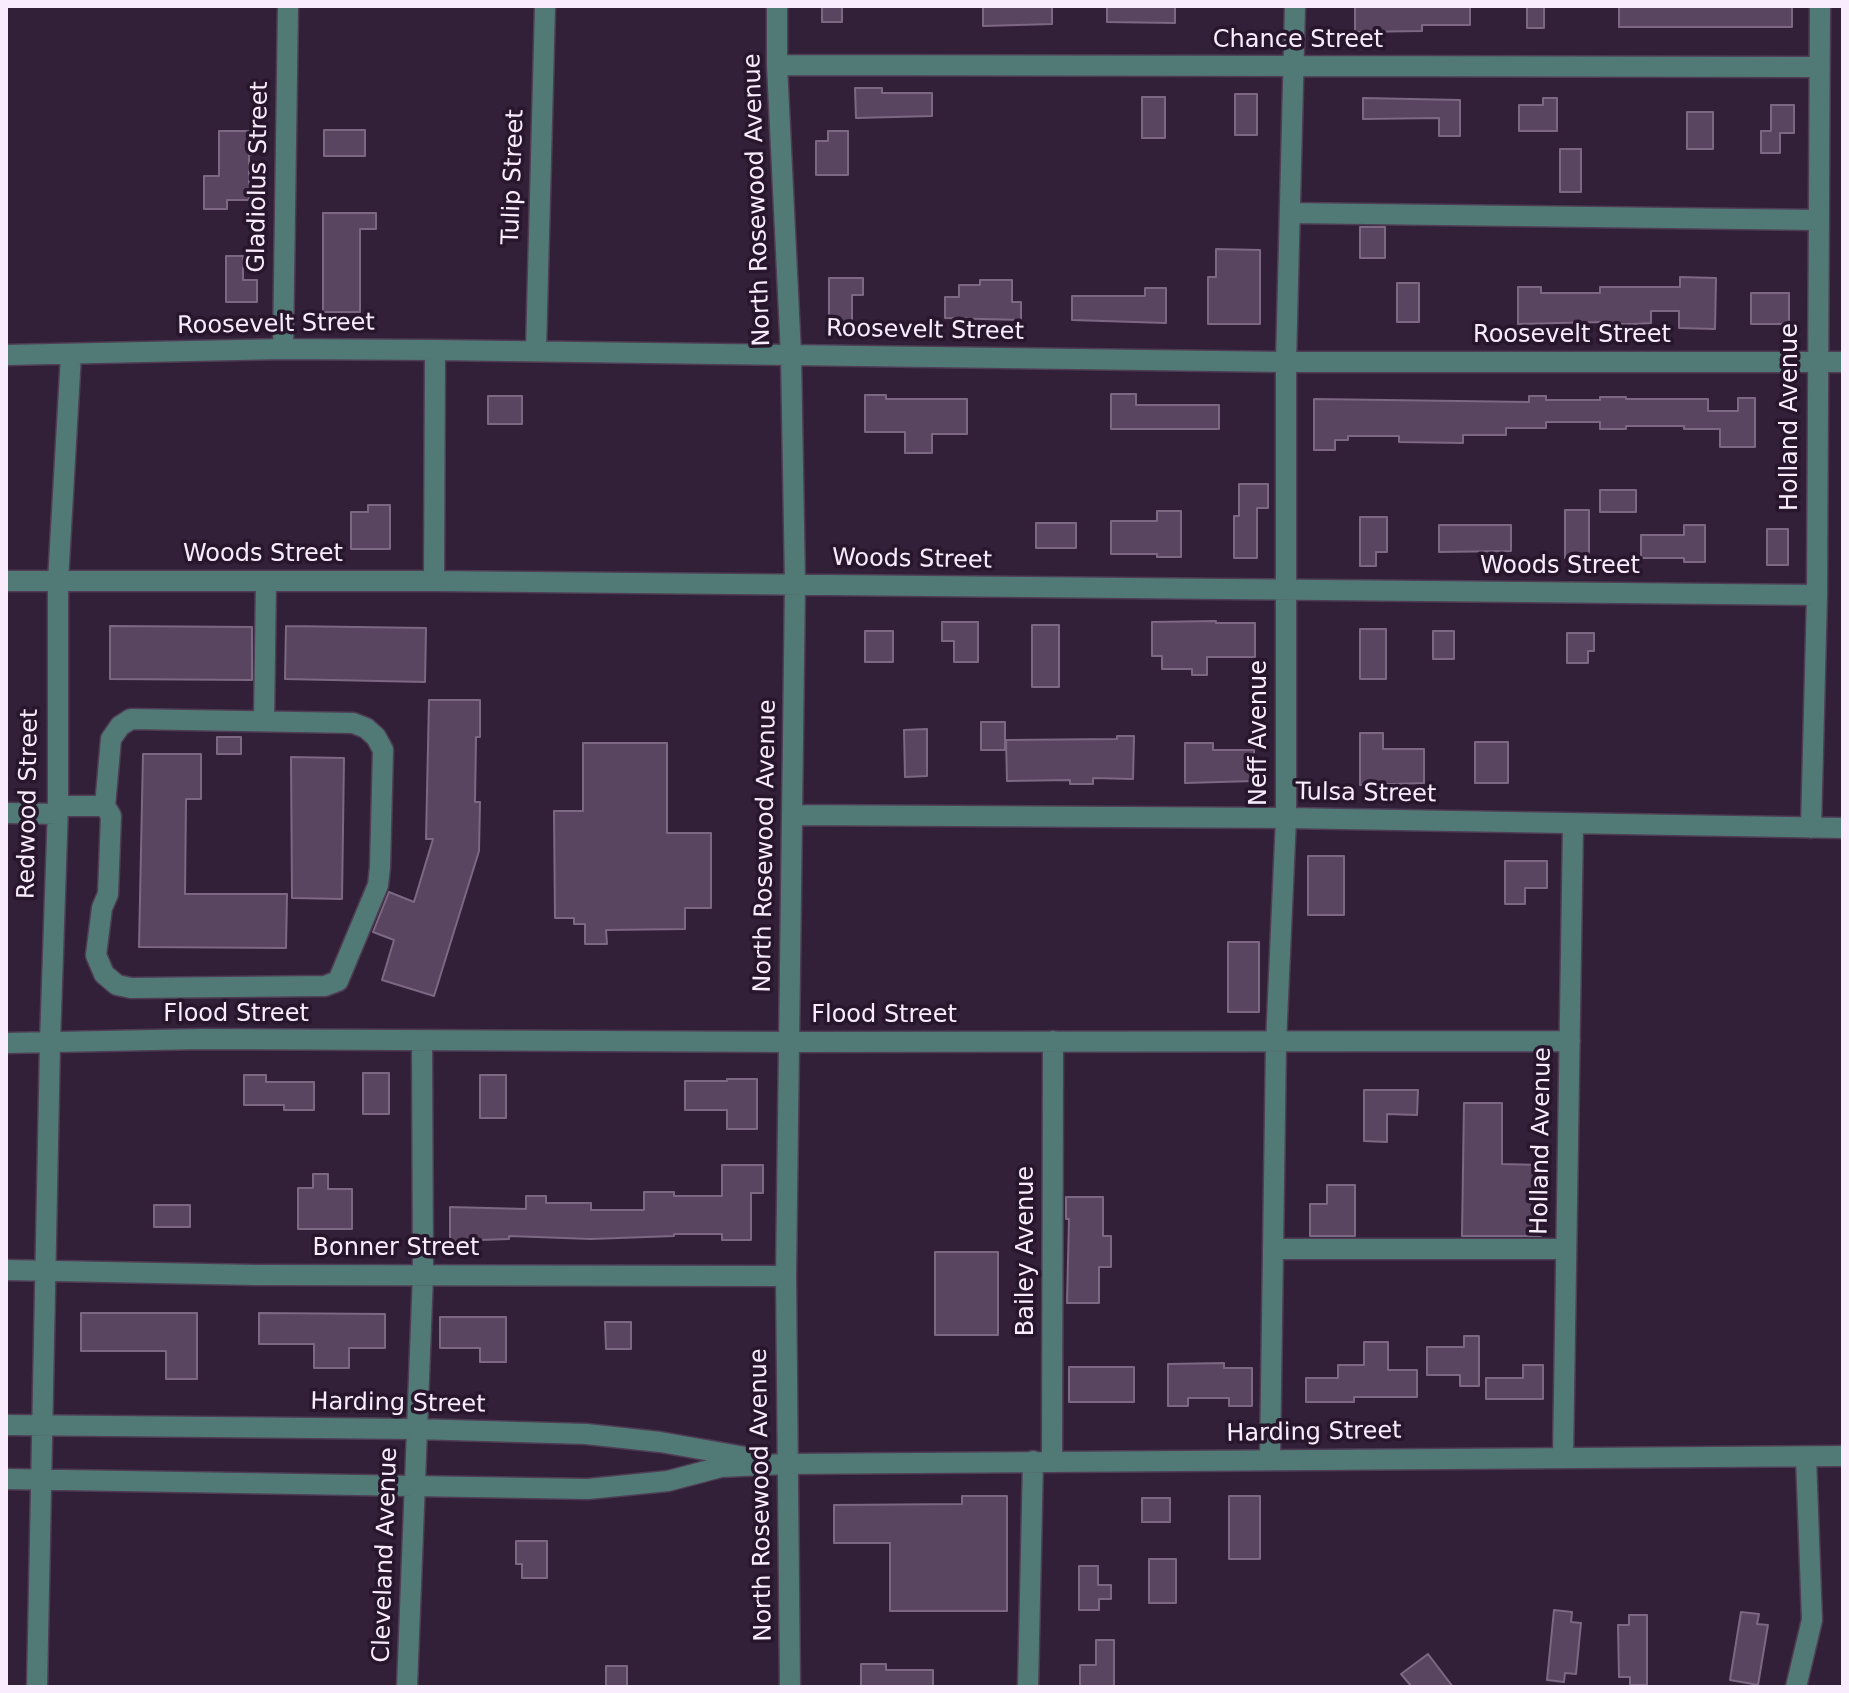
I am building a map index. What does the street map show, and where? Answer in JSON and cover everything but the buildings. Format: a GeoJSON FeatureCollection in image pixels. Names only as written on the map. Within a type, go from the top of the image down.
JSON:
{"type":"FeatureCollection","features":[{"type":"Feature","properties":{"kind":"street","name":"Gladiolus Street"},"geometry":{"type":"LineString","coordinates":[[283,349],[288,6]]}},
{"type":"Feature","properties":{"kind":"street","name":"Tulip Street"},"geometry":{"type":"LineString","coordinates":[[536,350],[545,6]]}},
{"type":"Feature","properties":{"kind":"street","name":"North Rosewood Avenue"},"geometry":{"type":"LineString","coordinates":[[777,6],[791,355],[795,584],[786,1276],[790,1687]]}},
{"type":"Feature","properties":{"kind":"street","name":"Neff Avenue"},"geometry":{"type":"LineString","coordinates":[[1270,1459],[1276,1043],[1286,818],[1286,362],[1295,6]]}},
{"type":"Feature","properties":{"kind":"street","name":"Holland Avenue"},"geometry":{"type":"LineString","coordinates":[[1811,828],[1817,595],[1820,6]]}},
{"type":"Feature","properties":{"kind":"street","name":"Chance Street"},"geometry":{"type":"LineString","coordinates":[[777,65],[1819,67]]}},
{"type":"Feature","properties":{"kind":"street"},"geometry":{"type":"LineString","coordinates":[[1291,213],[1818,220]]}},
{"type":"Feature","properties":{"kind":"street","name":"Roosevelt Street"},"geometry":{"type":"LineString","coordinates":[[6,355],[283,349],[1286,362],[1843,362]]}},
{"type":"Feature","properties":{"kind":"street"},"geometry":{"type":"LineString","coordinates":[[434,581],[435,350]]}},
{"type":"Feature","properties":{"kind":"street","name":"Redwood Street"},"geometry":{"type":"LineString","coordinates":[[37,1687],[57,810],[58,581],[71,355]]}},
{"type":"Feature","properties":{"kind":"street","name":"Woods Street"},"geometry":{"type":"LineString","coordinates":[[6,581],[434,581],[1817,595]]}},
{"type":"Feature","properties":{"kind":"street"},"geometry":{"type":"LineString","coordinates":[[264,721],[266,581]]}},
{"type":"Feature","properties":{"kind":"street"},"geometry":{"type":"LineString","coordinates":[[131,719],[353,723],[376,737],[383,750],[378,885],[338,981],[325,986],[131,988],[117,985],[104,974],[96,955],[102,908],[108,894],[111,849],[111,816],[105,806],[111,739],[120,726],[131,719]]}},
{"type":"Feature","properties":{"kind":"street"},"geometry":{"type":"LineString","coordinates":[[6,813],[105,806]]}},
{"type":"Feature","properties":{"kind":"street","name":"Tulsa Street"},"geometry":{"type":"LineString","coordinates":[[792,815],[1286,818],[1843,828]]}},
{"type":"Feature","properties":{"kind":"street","name":"Holland Avenue"},"geometry":{"type":"LineString","coordinates":[[1563,1457],[1573,825]]}},
{"type":"Feature","properties":{"kind":"street","name":"Flood Street"},"geometry":{"type":"LineString","coordinates":[[6,1043],[203,1039],[1276,1043],[1570,1041]]}},
{"type":"Feature","properties":{"kind":"street","name":"Cleveland Avenue"},"geometry":{"type":"LineString","coordinates":[[407,1687],[423,1275],[422,1041]]}},
{"type":"Feature","properties":{"kind":"street","name":"Bailey Avenue"},"geometry":{"type":"LineString","coordinates":[[1028,1687],[1043,1461],[1053,1041]]}},
{"type":"Feature","properties":{"kind":"street"},"geometry":{"type":"LineString","coordinates":[[1273,1249],[1566,1249]]}},
{"type":"Feature","properties":{"kind":"street","name":"Bonner Street"},"geometry":{"type":"LineString","coordinates":[[6,1270],[786,1276]]}},
{"type":"Feature","properties":{"kind":"street","name":"Harding Street"},"geometry":{"type":"LineString","coordinates":[[6,1425],[586,1434],[660,1442],[786,1464]]}},
{"type":"Feature","properties":{"kind":"street","name":"Harding Street"},"geometry":{"type":"LineString","coordinates":[[6,1479],[588,1489],[668,1481],[721,1467],[786,1464],[1843,1456]]}},
{"type":"Feature","properties":{"kind":"street"},"geometry":{"type":"LineString","coordinates":[[1796,1687],[1812,1620],[1806,1457]]}}]}
